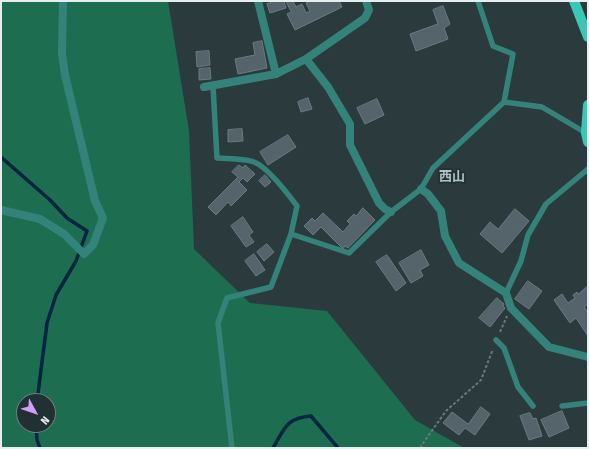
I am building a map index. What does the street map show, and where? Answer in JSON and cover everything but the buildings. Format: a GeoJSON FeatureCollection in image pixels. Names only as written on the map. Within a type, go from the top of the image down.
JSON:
{"type":"FeatureCollection","features":[{"type":"Feature","properties":{"kind":"main road"},"geometry":{"type":"LineString","coordinates":[[574,1],[588,37]]}},
{"type":"Feature","properties":{"kind":"main road"},"geometry":{"type":"LineString","coordinates":[[587,138],[588,105]]}},
{"type":"Feature","properties":{"kind":"street"},"geometry":{"type":"LineString","coordinates":[[1,210],[40,219],[64,234],[84,254],[93,245],[103,218],[95,201],[65,76],[62,54],[63,1]]}},
{"type":"Feature","properties":{"kind":"street"},"geometry":{"type":"LineString","coordinates":[[258,1],[276,74]]}},
{"type":"Feature","properties":{"kind":"street"},"geometry":{"type":"LineString","coordinates":[[208,86],[276,74],[306,59],[365,18],[369,10],[366,1]]}},
{"type":"Feature","properties":{"kind":"street"},"geometry":{"type":"LineString","coordinates":[[306,59],[328,87],[350,124],[350,145],[379,202],[384,209],[391,212]]}},
{"type":"Feature","properties":{"kind":"street"},"geometry":{"type":"LineString","coordinates":[[421,189],[428,194],[441,211],[445,236],[459,263],[506,293],[511,308],[549,348],[588,357]]}},
{"type":"Feature","properties":{"kind":"lane"},"geometry":{"type":"LineString","coordinates":[[291,234],[348,253],[391,212],[421,189],[433,168],[504,102],[513,54],[493,46],[478,1]]}},
{"type":"Feature","properties":{"kind":"lane"},"geometry":{"type":"LineString","coordinates":[[208,86],[217,158],[256,162],[276,180],[297,206],[291,234],[271,287],[227,298],[218,323],[232,448]]}},
{"type":"Feature","properties":{"kind":"lane"},"geometry":{"type":"LineString","coordinates":[[504,102],[542,107],[587,138]]}},
{"type":"Feature","properties":{"kind":"lane"},"geometry":{"type":"LineString","coordinates":[[506,293],[521,261],[528,235],[546,204],[588,169]]}},
{"type":"Feature","properties":{"kind":"lane"},"geometry":{"type":"LineString","coordinates":[[496,340],[504,348],[518,387],[533,406]]}},
{"type":"Feature","properties":{"kind":"lane"},"geometry":{"type":"LineString","coordinates":[[562,406],[588,404]]}},
{"type":"Feature","properties":{"kind":"path"},"geometry":{"type":"LineString","coordinates":[[422,448],[421,446],[446,410],[481,380],[496,340],[511,308]]}},
{"type":"Feature","properties":{"kind":"green space"},"geometry":{"type":"Polygon","coordinates":[[[1,1],[168,1],[189,131],[194,249],[250,303],[327,311],[415,420],[464,448],[1,448],[1,1]]]}},
{"type":"Feature","properties":{"kind":"waterway"},"geometry":{"type":"LineString","coordinates":[[1,157],[50,200],[67,218],[87,231],[76,261],[56,295],[47,323],[38,393]]}},
{"type":"Feature","properties":{"kind":"waterway"},"geometry":{"type":"LineString","coordinates":[[273,448],[287,425],[296,419],[311,416],[338,448]]}},
{"type":"Feature","properties":{"kind":"waterway"},"geometry":{"type":"LineString","coordinates":[[37,433],[40,448]]}},
{"type":"Feature","properties":{"kind":"district","name":"西山"},"geometry":{"type":"Point","coordinates":[452,177]}}]}
